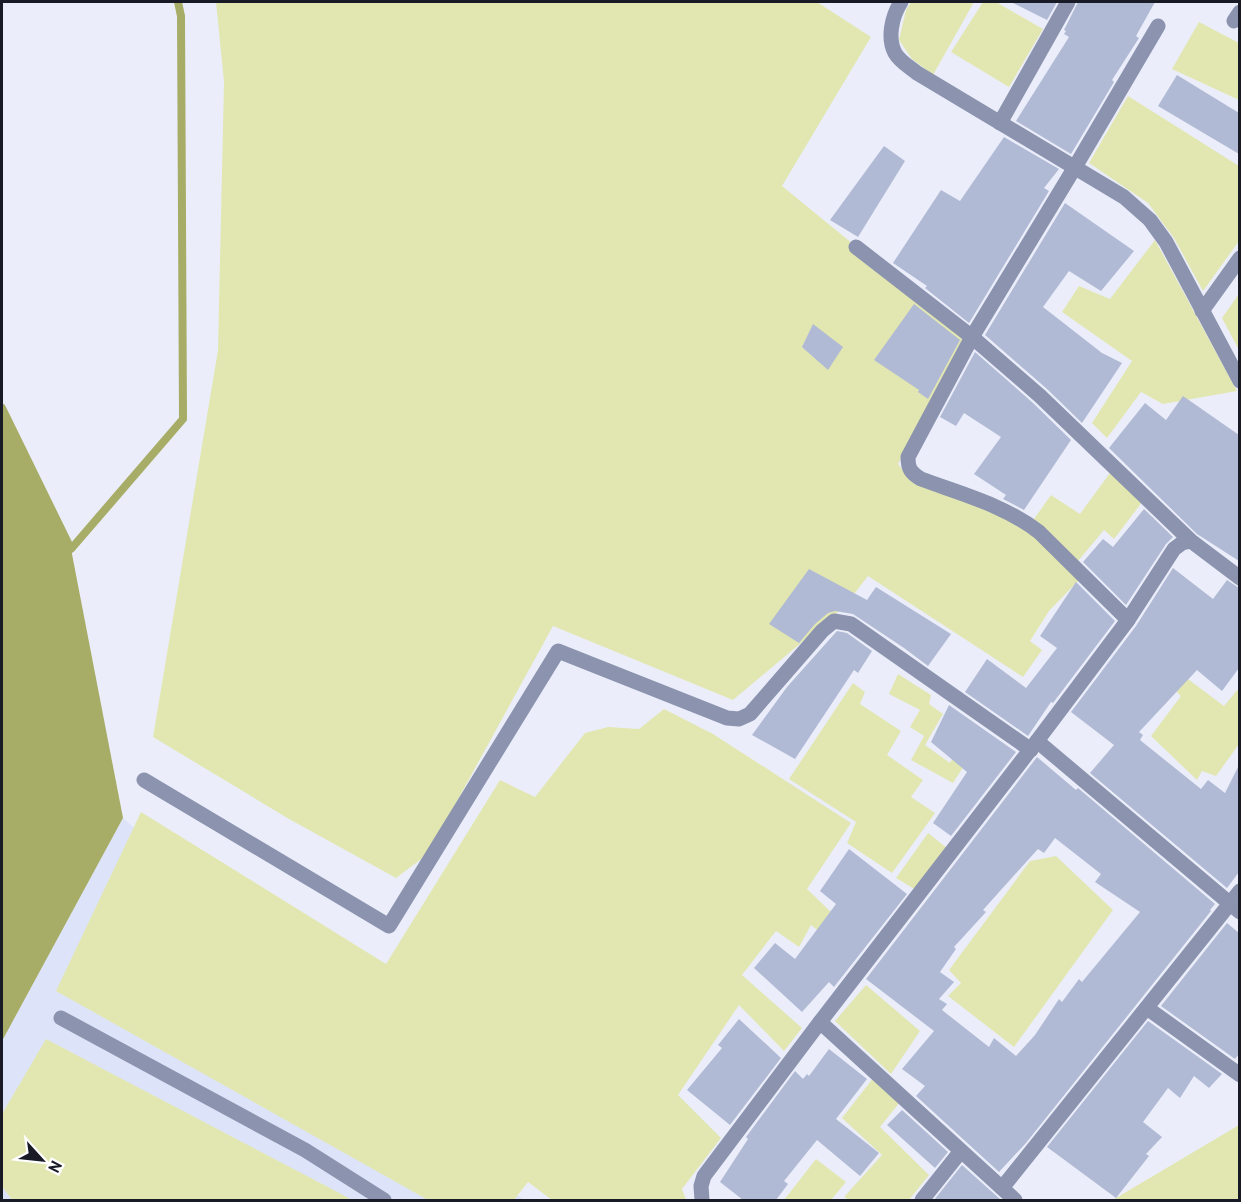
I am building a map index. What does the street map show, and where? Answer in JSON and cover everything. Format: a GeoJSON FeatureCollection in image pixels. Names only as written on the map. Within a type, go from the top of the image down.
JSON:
{"type":"FeatureCollection","features":[{"type":"Feature","properties":{"kind":"street"},"geometry":{"type":"LineString","coordinates":[[900,2],[892,24],[891,40],[896,54],[917,73],[1124,197],[1150,220],[1166,242],[1239,381]]}},
{"type":"Feature","properties":{"kind":"street"},"geometry":{"type":"LineString","coordinates":[[1000,123],[1068,2]]}},
{"type":"Feature","properties":{"kind":"street"},"geometry":{"type":"LineString","coordinates":[[1128,620],[1026,522],[1010,512],[921,479],[912,474],[908,466],[908,457],[972,337],[1076,167],[1158,26]]}},
{"type":"Feature","properties":{"kind":"street"},"geometry":{"type":"LineString","coordinates":[[856,247],[972,337],[1040,396],[1191,541],[1239,578]]}},
{"type":"Feature","properties":{"kind":"street"},"geometry":{"type":"LineString","coordinates":[[1202,311],[1239,258]]}},
{"type":"Feature","properties":{"kind":"street"},"geometry":{"type":"LineString","coordinates":[[702,1200],[701,1186],[704,1176],[1034,746],[1128,620],[1174,549],[1182,543],[1191,541]]}},
{"type":"Feature","properties":{"kind":"street"},"geometry":{"type":"LineString","coordinates":[[144,780],[389,926],[558,651],[727,718],[739,718],[750,714],[822,631],[834,621],[842,621],[851,624],[1034,746],[1235,908]]}},
{"type":"Feature","properties":{"kind":"street"},"geometry":{"type":"LineString","coordinates":[[1002,1188],[1147,1008],[1235,908],[1239,891]]}},
{"type":"Feature","properties":{"kind":"street"},"geometry":{"type":"LineString","coordinates":[[1147,1008],[1239,1075]]}},
{"type":"Feature","properties":{"kind":"street"},"geometry":{"type":"LineString","coordinates":[[61,1018],[305,1150],[384,1200]]}},
{"type":"Feature","properties":{"kind":"street"},"geometry":{"type":"LineString","coordinates":[[820,1022],[1015,1200]]}},
{"type":"Feature","properties":{"kind":"street"},"geometry":{"type":"LineString","coordinates":[[922,1200],[961,1151]]}},
{"type":"Feature","properties":{"kind":"shaded area"},"geometry":{"type":"Polygon","coordinates":[[[216,2],[817,2],[871,37],[782,186],[968,338],[898,464],[911,481],[1003,516],[1030,533],[1080,579],[1049,611],[1030,641],[1042,650],[1023,677],[868,576],[845,606],[733,700],[553,626],[428,854],[396,878],[289,819],[153,737],[218,350],[224,82],[216,2]]]}},
{"type":"Feature","properties":{"kind":"shaded area"},"geometry":{"type":"Polygon","coordinates":[[[911,2],[974,2],[933,75],[912,59],[899,40],[906,10],[911,2]]]}},
{"type":"Feature","properties":{"kind":"shaded area"},"geometry":{"type":"Polygon","coordinates":[[[983,2],[996,2],[1043,29],[1009,87],[951,52],[983,2]]]}},
{"type":"Feature","properties":{"kind":"shaded area"},"geometry":{"type":"Polygon","coordinates":[[[1199,22],[1239,43],[1239,100],[1172,69],[1199,22]]]}},
{"type":"Feature","properties":{"kind":"shaded area"},"geometry":{"type":"Polygon","coordinates":[[[1128,96],[1239,166],[1239,241],[1203,291],[1174,238],[1148,203],[1089,163],[1128,96]]]}},
{"type":"Feature","properties":{"kind":"shaded area"},"geometry":{"type":"Polygon","coordinates":[[[1155,240],[1237,391],[1163,404],[1141,392],[1107,438],[1092,423],[1132,361],[1062,312],[1079,286],[1110,299],[1155,240]]]}},
{"type":"Feature","properties":{"kind":"shaded area"},"geometry":{"type":"Polygon","coordinates":[[[1240,294],[1239,350],[1222,318],[1240,294]]]}},
{"type":"Feature","properties":{"kind":"shaded area"},"geometry":{"type":"Polygon","coordinates":[[[2,408],[71,549],[123,818],[2,1041],[2,408]]]}},
{"type":"Feature","properties":{"kind":"shaded area"},"geometry":{"type":"Polygon","coordinates":[[[1110,473],[1143,501],[1114,539],[1104,530],[1078,561],[1034,519],[1051,495],[1080,514],[1110,473]]]}},
{"type":"Feature","properties":{"kind":"shaded area"},"geometry":{"type":"Polygon","coordinates":[[[1165,662],[1224,706],[1239,688],[1239,744],[1216,776],[1202,771],[1197,780],[1151,736],[1181,696],[1157,673],[1165,662]]]}},
{"type":"Feature","properties":{"kind":"shaded area"},"geometry":{"type":"Polygon","coordinates":[[[898,674],[931,695],[929,704],[943,714],[925,745],[950,763],[954,756],[977,746],[953,783],[911,760],[924,736],[910,727],[920,710],[889,694],[898,674]]]}},
{"type":"Feature","properties":{"kind":"shaded area"},"geometry":{"type":"Polygon","coordinates":[[[853,683],[865,692],[860,704],[901,731],[887,755],[923,780],[911,797],[935,813],[892,873],[847,843],[856,822],[789,779],[853,683]]]}},
{"type":"Feature","properties":{"kind":"shaded area"},"geometry":{"type":"Polygon","coordinates":[[[664,709],[713,734],[851,823],[807,889],[855,935],[847,953],[811,925],[799,947],[776,931],[742,975],[802,1028],[784,1051],[739,1005],[678,1095],[721,1138],[682,1189],[686,1200],[552,1200],[528,1182],[514,1200],[428,1200],[56,991],[141,812],[386,964],[500,780],[535,797],[585,733],[608,727],[639,729],[664,709]]]}},
{"type":"Feature","properties":{"kind":"shaded area"},"geometry":{"type":"Polygon","coordinates":[[[123,818],[319,989],[523,1200],[2,1200],[2,1041],[123,818]]]}},
{"type":"Feature","properties":{"kind":"shaded area"},"geometry":{"type":"Polygon","coordinates":[[[928,833],[947,848],[916,890],[896,878],[928,833]]]}},
{"type":"Feature","properties":{"kind":"shaded area"},"geometry":{"type":"Polygon","coordinates":[[[1056,856],[1113,910],[1014,1047],[948,996],[961,983],[949,970],[1030,861],[1056,856]]]}},
{"type":"Feature","properties":{"kind":"shaded area"},"geometry":{"type":"Polygon","coordinates":[[[866,985],[920,1031],[891,1074],[835,1021],[866,985]]]}},
{"type":"Feature","properties":{"kind":"shaded area"},"geometry":{"type":"Polygon","coordinates":[[[46,1039],[352,1200],[12,1200],[2,1186],[2,1114],[46,1039]]]}},
{"type":"Feature","properties":{"kind":"shaded area"},"geometry":{"type":"Polygon","coordinates":[[[874,1077],[900,1102],[880,1127],[929,1175],[909,1200],[849,1200],[844,1197],[882,1155],[842,1118],[874,1077]]]}},
{"type":"Feature","properties":{"kind":"shaded area"},"geometry":{"type":"Polygon","coordinates":[[[1239,1125],[1239,1200],[1112,1200],[1116,1198],[1239,1125]]]}},
{"type":"Feature","properties":{"kind":"shaded area"},"geometry":{"type":"Polygon","coordinates":[[[816,1159],[846,1182],[831,1200],[784,1200],[816,1159]]]}},
{"type":"Feature","properties":{"kind":"building"},"geometry":{"type":"Polygon","coordinates":[[[1011,2],[1057,2],[1047,20],[1011,2]]]}},
{"type":"Feature","properties":{"kind":"building"},"geometry":{"type":"Polygon","coordinates":[[[1078,2],[1155,2],[1136,36],[1139,38],[1112,80],[1114,82],[1071,154],[1016,121],[1069,37],[1064,34],[1066,31],[1064,30],[1078,2]]]}},
{"type":"Feature","properties":{"kind":"building"},"geometry":{"type":"Polygon","coordinates":[[[1177,75],[1239,113],[1239,154],[1158,106],[1177,75]]]}},
{"type":"Feature","properties":{"kind":"building"},"geometry":{"type":"Polygon","coordinates":[[[1004,137],[1059,169],[1044,188],[1049,191],[969,323],[925,288],[927,286],[893,263],[941,190],[960,201],[1004,137]]]}},
{"type":"Feature","properties":{"kind":"building"},"geometry":{"type":"Polygon","coordinates":[[[884,146],[905,161],[858,237],[830,220],[884,146]]]}},
{"type":"Feature","properties":{"kind":"building"},"geometry":{"type":"Polygon","coordinates":[[[1065,203],[1134,251],[1101,291],[1069,271],[1043,307],[1102,353],[1122,363],[1082,423],[985,335],[1065,203]]]}},
{"type":"Feature","properties":{"kind":"building"},"geometry":{"type":"Polygon","coordinates":[[[914,304],[960,340],[928,399],[918,392],[919,390],[874,360],[914,304]]]}},
{"type":"Feature","properties":{"kind":"building"},"geometry":{"type":"Polygon","coordinates":[[[813,324],[843,347],[828,370],[802,347],[813,324]]]}},
{"type":"Feature","properties":{"kind":"building"},"geometry":{"type":"Polygon","coordinates":[[[975,352],[1071,440],[1024,510],[1003,499],[1006,495],[974,474],[1001,437],[964,413],[956,426],[940,417],[975,352]]]}},
{"type":"Feature","properties":{"kind":"building"},"geometry":{"type":"Polygon","coordinates":[[[1183,396],[1239,435],[1239,561],[1197,534],[1109,448],[1145,403],[1166,420],[1183,396]]]}},
{"type":"Feature","properties":{"kind":"building"},"geometry":{"type":"Polygon","coordinates":[[[1144,509],[1173,537],[1126,605],[1083,562],[1103,539],[1113,547],[1144,509]]]}},
{"type":"Feature","properties":{"kind":"building"},"geometry":{"type":"Polygon","coordinates":[[[1173,568],[1213,599],[1227,580],[1239,588],[1239,668],[1222,691],[1197,670],[1139,732],[1143,735],[1140,740],[1201,789],[1208,780],[1225,793],[1239,765],[1239,872],[1227,888],[1090,773],[1114,745],[1071,712],[1136,626],[1173,568]]]}},
{"type":"Feature","properties":{"kind":"building"},"geometry":{"type":"Polygon","coordinates":[[[809,569],[867,600],[876,587],[951,634],[928,666],[853,614],[835,611],[828,613],[799,643],[769,624],[809,569]]]}},
{"type":"Feature","properties":{"kind":"building"},"geometry":{"type":"Polygon","coordinates":[[[1076,582],[1115,621],[1053,703],[1051,702],[1028,736],[965,692],[987,659],[1026,688],[1057,648],[1040,636],[1076,582]]]}},
{"type":"Feature","properties":{"kind":"building"},"geometry":{"type":"Polygon","coordinates":[[[837,631],[847,633],[872,651],[858,673],[854,670],[795,759],[752,735],[787,687],[837,631]]]}},
{"type":"Feature","properties":{"kind":"building"},"geometry":{"type":"Polygon","coordinates":[[[949,705],[1016,752],[951,836],[933,823],[967,772],[931,742],[949,705]]]}},
{"type":"Feature","properties":{"kind":"building"},"geometry":{"type":"Polygon","coordinates":[[[1037,757],[1076,790],[1078,788],[1215,904],[1026,1143],[999,1172],[916,1096],[925,1086],[902,1069],[934,1031],[866,979],[1037,757]],[[1055,838],[1044,853],[1038,849],[983,910],[986,912],[954,947],[956,949],[940,972],[954,982],[939,999],[947,1004],[942,1010],[989,1047],[994,1038],[1016,1056],[1035,1035],[1059,999],[1062,1002],[1079,979],[1082,982],[1140,912],[1095,882],[1101,874],[1055,838]]]}},
{"type":"Feature","properties":{"kind":"building"},"geometry":{"type":"Polygon","coordinates":[[[849,849],[907,894],[834,987],[829,982],[802,1012],[754,968],[775,943],[795,959],[836,904],[820,891],[849,849]]]}},
{"type":"Feature","properties":{"kind":"building"},"geometry":{"type":"Polygon","coordinates":[[[1227,923],[1239,933],[1239,1054],[1235,1059],[1161,1006],[1227,923]]]}},
{"type":"Feature","properties":{"kind":"building"},"geometry":{"type":"Polygon","coordinates":[[[739,1019],[781,1058],[730,1125],[687,1090],[722,1048],[718,1045],[739,1019]]]}},
{"type":"Feature","properties":{"kind":"building"},"geometry":{"type":"Polygon","coordinates":[[[1148,1021],[1222,1074],[1209,1088],[1194,1076],[1180,1098],[1168,1088],[1143,1122],[1162,1137],[1146,1154],[1149,1156],[1116,1198],[1047,1147],[1148,1021]]]}},
{"type":"Feature","properties":{"kind":"building"},"geometry":{"type":"Polygon","coordinates":[[[829,1049],[867,1079],[836,1119],[879,1153],[860,1176],[817,1140],[784,1181],[788,1184],[776,1200],[743,1200],[720,1182],[748,1139],[746,1137],[795,1071],[803,1079],[807,1074],[809,1076],[829,1049]]]}},
{"type":"Feature","properties":{"kind":"building"},"geometry":{"type":"Polygon","coordinates":[[[902,1110],[948,1152],[935,1168],[887,1125],[902,1110]]]}},
{"type":"Feature","properties":{"kind":"building"},"geometry":{"type":"Polygon","coordinates":[[[962,1165],[1001,1200],[934,1200],[962,1165]]]}},
{"type":"Feature","properties":{"kind":"waterway"},"geometry":{"type":"LineString","coordinates":[[2,408],[71,549],[183,419],[181,16],[178,2]]}}]}
